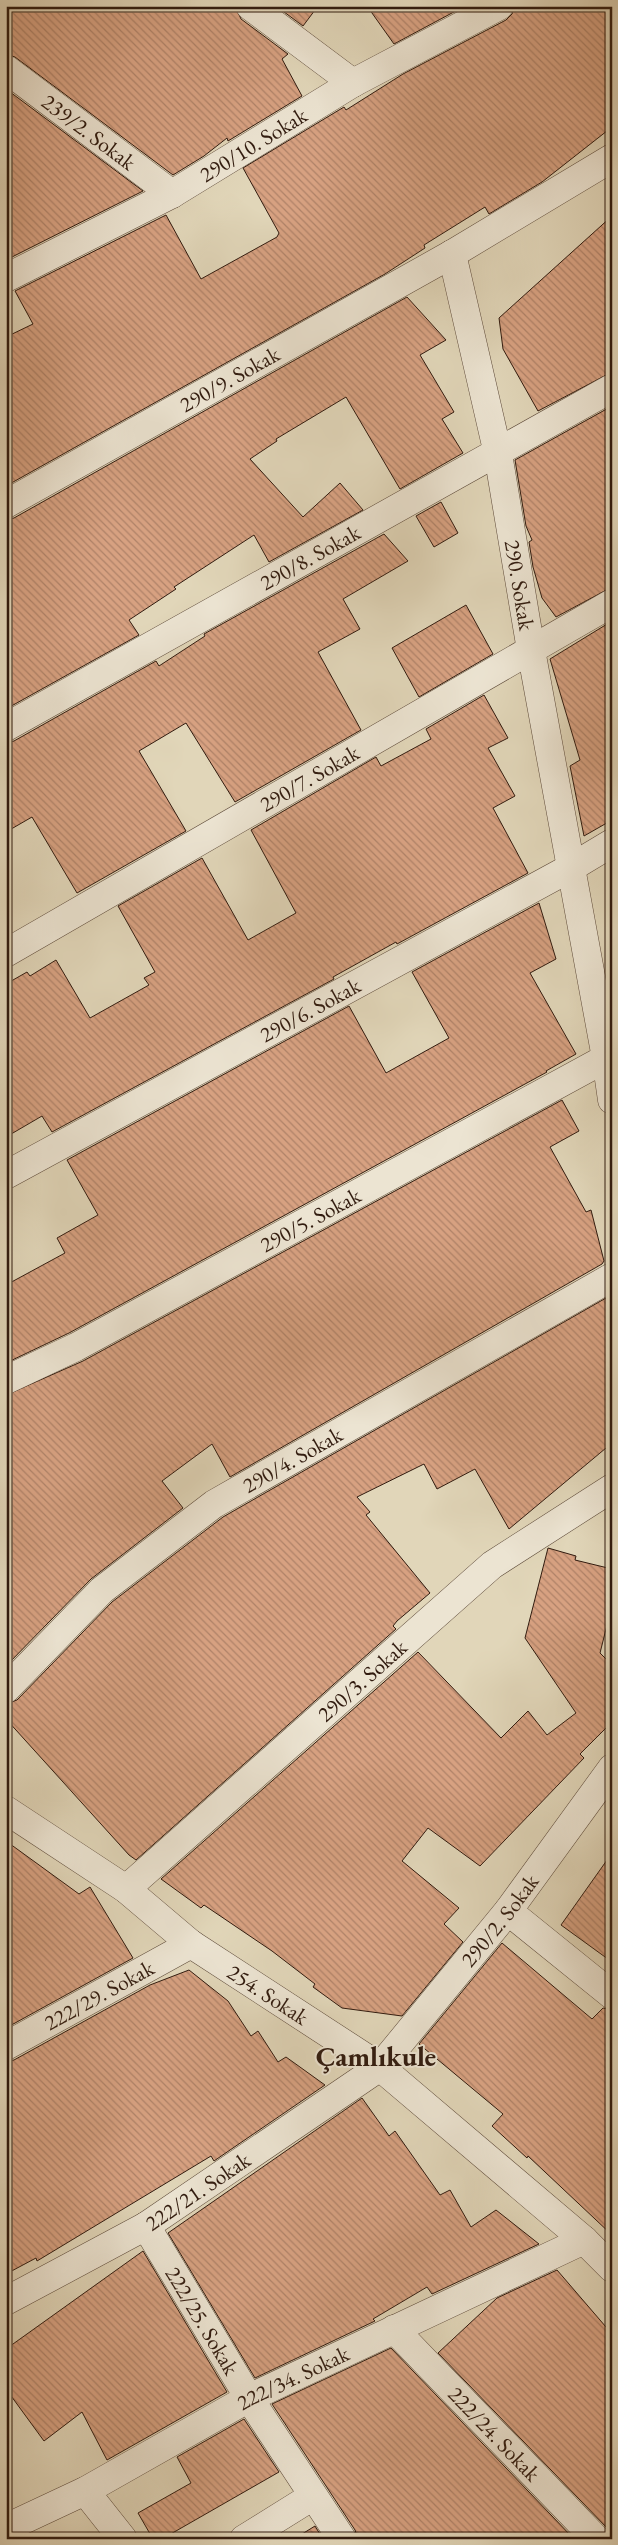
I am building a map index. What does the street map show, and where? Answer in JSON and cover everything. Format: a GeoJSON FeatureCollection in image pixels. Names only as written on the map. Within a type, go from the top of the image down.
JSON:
{"type":"FeatureCollection","features":[{"type":"Feature","properties":{"kind":"street"},"geometry":{"type":"LineString","coordinates":[[250,6],[352,83]]}},
{"type":"Feature","properties":{"kind":"street","name":"290/10. Sokak"},"geometry":{"type":"LineString","coordinates":[[6,278],[172,194],[352,83],[499,6]]}},
{"type":"Feature","properties":{"kind":"street","name":"239/2. Sokak"},"geometry":{"type":"LineString","coordinates":[[6,69],[172,194]]}},
{"type":"Feature","properties":{"kind":"street"},"geometry":{"type":"LineString","coordinates":[[452,254],[612,158]]}},
{"type":"Feature","properties":{"kind":"street","name":"290. Sokak"},"geometry":{"type":"LineString","coordinates":[[452,254],[498,454],[531,650],[609,1056],[612,1100]]}},
{"type":"Feature","properties":{"kind":"street","name":"290/9. Sokak"},"geometry":{"type":"LineString","coordinates":[[6,504],[452,254]]}},
{"type":"Feature","properties":{"kind":"street","name":"290/8. Sokak"},"geometry":{"type":"LineString","coordinates":[[6,727],[498,454],[612,388]]}},
{"type":"Feature","properties":{"kind":"street","name":"290/7. Sokak"},"geometry":{"type":"LineString","coordinates":[[6,953],[612,603]]}},
{"type":"Feature","properties":{"kind":"street","name":"290/6. Sokak"},"geometry":{"type":"LineString","coordinates":[[6,1174],[572,867],[612,843]]}},
{"type":"Feature","properties":{"kind":"street","name":"290/5. Sokak"},"geometry":{"type":"LineString","coordinates":[[6,1380],[76,1347],[609,1056]]}},
{"type":"Feature","properties":{"kind":"street","name":"290/4. Sokak"},"geometry":{"type":"LineString","coordinates":[[6,1689],[102,1590],[214,1504],[612,1277]]}},
{"type":"Feature","properties":{"kind":"street","name":"290/3. Sokak"},"geometry":{"type":"LineString","coordinates":[[126,1889],[492,1565],[612,1488]]}},
{"type":"Feature","properties":{"kind":"street","name":"290/2. Sokak"},"geometry":{"type":"LineString","coordinates":[[380,2067],[508,1911],[612,1768]]}},
{"type":"Feature","properties":{"kind":"street","name":"254. Sokak"},"geometry":{"type":"LineString","coordinates":[[6,1810],[126,1889],[192,1944],[380,2067],[584,2240],[612,2268]]}},
{"type":"Feature","properties":{"kind":"street"},"geometry":{"type":"LineString","coordinates":[[508,1911],[612,1995]]}},
{"type":"Feature","properties":{"kind":"street","name":"222/29. Sokak"},"geometry":{"type":"LineString","coordinates":[[6,2046],[192,1944]]}},
{"type":"Feature","properties":{"kind":"street","name":"222/21. Sokak"},"geometry":{"type":"LineString","coordinates":[[6,2302],[146,2226],[380,2067]]}},
{"type":"Feature","properties":{"kind":"street","name":"222/25. Sokak"},"geometry":{"type":"LineString","coordinates":[[146,2226],[249,2398],[342,2539]]}},
{"type":"Feature","properties":{"kind":"street","name":"222/34. Sokak"},"geometry":{"type":"LineString","coordinates":[[6,2528],[85,2491],[249,2398],[584,2240]]}},
{"type":"Feature","properties":{"kind":"street","name":"222/24. Sokak"},"geometry":{"type":"LineString","coordinates":[[394,2329],[596,2539]]}},
{"type":"Feature","properties":{"kind":"street"},"geometry":{"type":"LineString","coordinates":[[85,2491],[123,2539]]}},
{"type":"Feature","properties":{"kind":"street"},"geometry":{"type":"LineString","coordinates":[[244,2539],[313,2496]]}},
{"type":"Feature","properties":{"kind":"building"},"geometry":{"type":"Polygon","coordinates":[[[6,6],[235,6],[241,19],[288,54],[282,59],[302,96],[228,141],[227,138],[204,156],[173,175],[15,57],[6,54],[6,6]]]}},
{"type":"Feature","properties":{"kind":"building"},"geometry":{"type":"Polygon","coordinates":[[[276,6],[318,6],[303,26],[276,6]]]}},
{"type":"Feature","properties":{"kind":"building"},"geometry":{"type":"Polygon","coordinates":[[[367,6],[465,6],[394,44],[367,6]]]}},
{"type":"Feature","properties":{"kind":"building"},"geometry":{"type":"Polygon","coordinates":[[[515,6],[612,6],[612,127],[542,182],[489,214],[485,207],[424,245],[425,248],[385,274],[6,486],[6,337],[33,324],[15,291],[166,215],[201,279],[277,237],[279,233],[243,168],[344,107],[346,110],[403,74],[506,20],[512,14],[515,6]]]}},
{"type":"Feature","properties":{"kind":"building"},"geometry":{"type":"Polygon","coordinates":[[[6,89],[143,191],[6,260],[6,89]]]}},
{"type":"Feature","properties":{"kind":"building"},"geometry":{"type":"Polygon","coordinates":[[[612,216],[612,372],[538,411],[503,349],[499,318],[612,216]]]}},
{"type":"Feature","properties":{"kind":"building"},"geometry":{"type":"Polygon","coordinates":[[[407,297],[446,340],[420,355],[454,412],[442,419],[463,453],[400,489],[346,397],[276,439],[277,441],[250,459],[303,517],[340,483],[363,510],[269,562],[254,535],[174,587],[176,589],[129,620],[139,635],[6,709],[6,520],[14,518],[407,297]]]}},
{"type":"Feature","properties":{"kind":"building"},"geometry":{"type":"Polygon","coordinates":[[[612,406],[612,587],[556,617],[542,598],[533,567],[529,542],[532,540],[526,526],[515,460],[612,406]]]}},
{"type":"Feature","properties":{"kind":"building"},"geometry":{"type":"Polygon","coordinates":[[[441,502],[458,533],[434,547],[416,516],[441,502]]]}},
{"type":"Feature","properties":{"kind":"building"},"geometry":{"type":"Polygon","coordinates":[[[384,534],[408,561],[343,599],[360,629],[318,652],[361,730],[235,802],[186,723],[139,751],[186,831],[77,893],[32,817],[6,832],[6,743],[14,741],[156,661],[159,666],[205,636],[204,634],[384,534]]]}},
{"type":"Feature","properties":{"kind":"building"},"geometry":{"type":"Polygon","coordinates":[[[466,605],[493,654],[419,697],[392,648],[466,605]]]}},
{"type":"Feature","properties":{"kind":"building"},"geometry":{"type":"Polygon","coordinates":[[[612,621],[612,820],[584,836],[570,766],[580,760],[550,659],[612,621]]]}},
{"type":"Feature","properties":{"kind":"building"},"geometry":{"type":"Polygon","coordinates":[[[484,695],[508,738],[488,748],[515,796],[493,808],[528,873],[397,944],[396,942],[333,977],[334,979],[52,1132],[42,1116],[6,1137],[6,984],[27,972],[30,976],[56,960],[90,1018],[149,985],[144,978],[155,972],[118,906],[202,858],[248,940],[296,913],[251,830],[376,757],[381,766],[431,739],[426,729],[484,695]]]}},
{"type":"Feature","properties":{"kind":"building"},"geometry":{"type":"Polygon","coordinates":[[[539,903],[556,959],[530,973],[576,1054],[547,1072],[69,1333],[6,1363],[6,1285],[65,1253],[57,1238],[98,1215],[67,1160],[349,1006],[386,1073],[449,1038],[412,972],[539,903]]]}},
{"type":"Feature","properties":{"kind":"building"},"geometry":{"type":"Polygon","coordinates":[[[562,1100],[579,1131],[550,1147],[586,1212],[591,1210],[604,1261],[602,1264],[230,1477],[212,1444],[162,1481],[183,1508],[91,1579],[6,1666],[6,1395],[83,1361],[562,1100]]]}},
{"type":"Feature","properties":{"kind":"building"},"geometry":{"type":"Polygon","coordinates":[[[606,1298],[612,1342],[612,1443],[509,1529],[475,1469],[437,1489],[424,1464],[357,1497],[370,1512],[366,1515],[430,1593],[397,1621],[393,1626],[396,1629],[136,1860],[129,1855],[6,1719],[6,1704],[17,1700],[112,1602],[223,1517],[606,1298]]]}},
{"type":"Feature","properties":{"kind":"building"},"geometry":{"type":"Polygon","coordinates":[[[548,1548],[576,1556],[575,1560],[612,1569],[612,1605],[600,1653],[612,1665],[612,1722],[580,1754],[584,1758],[480,1866],[428,1828],[402,1861],[459,1908],[444,1924],[463,1942],[402,2016],[342,2008],[313,1987],[315,1984],[272,1951],[204,1905],[201,1908],[161,1879],[418,1652],[501,1738],[528,1711],[547,1735],[576,1713],[525,1638],[548,1548]]]}},
{"type":"Feature","properties":{"kind":"building"},"geometry":{"type":"Polygon","coordinates":[[[6,1841],[79,1894],[90,1887],[133,1958],[6,2028],[6,1841]]]}},
{"type":"Feature","properties":{"kind":"building"},"geometry":{"type":"Polygon","coordinates":[[[612,1853],[612,1962],[561,1925],[612,1853]]]}},
{"type":"Feature","properties":{"kind":"building"},"geometry":{"type":"Polygon","coordinates":[[[502,1943],[592,2019],[603,2008],[612,2010],[612,2235],[528,2156],[527,2158],[492,2126],[503,2114],[419,2044],[502,1943]]]}},
{"type":"Feature","properties":{"kind":"building"},"geometry":{"type":"Polygon","coordinates":[[[189,1970],[228,2001],[251,2036],[258,2031],[278,2062],[286,2057],[325,2085],[214,2161],[211,2156],[37,2261],[36,2258],[6,2274],[6,2062],[14,2060],[150,1985],[189,1970]]]}},
{"type":"Feature","properties":{"kind":"building"},"geometry":{"type":"Polygon","coordinates":[[[362,2098],[389,2136],[395,2131],[440,2195],[450,2190],[471,2227],[496,2210],[539,2244],[432,2294],[427,2287],[373,2319],[375,2321],[255,2378],[168,2233],[362,2098]]]}},
{"type":"Feature","properties":{"kind":"building"},"geometry":{"type":"Polygon","coordinates":[[[143,2251],[227,2392],[107,2460],[82,2412],[44,2441],[6,2389],[6,2349],[143,2251]]]}},
{"type":"Feature","properties":{"kind":"building"},"geometry":{"type":"Polygon","coordinates":[[[557,2270],[612,2334],[612,2539],[607,2528],[438,2353],[497,2298],[557,2270]]]}},
{"type":"Feature","properties":{"kind":"building"},"geometry":{"type":"Polygon","coordinates":[[[391,2348],[574,2539],[358,2539],[355,2530],[272,2404],[391,2348]]]}},
{"type":"Feature","properties":{"kind":"building"},"geometry":{"type":"Polygon","coordinates":[[[244,2419],[279,2472],[162,2539],[153,2539],[138,2513],[191,2483],[177,2457],[244,2419]]]}},
{"type":"Feature","properties":{"kind":"building"},"geometry":{"type":"Polygon","coordinates":[[[315,2526],[323,2539],[294,2539],[315,2526]]]}},
{"type":"Feature","properties":{"kind":"district","name":"Çamlıkule"},"geometry":{"type":"Point","coordinates":[376,2056]}}]}
